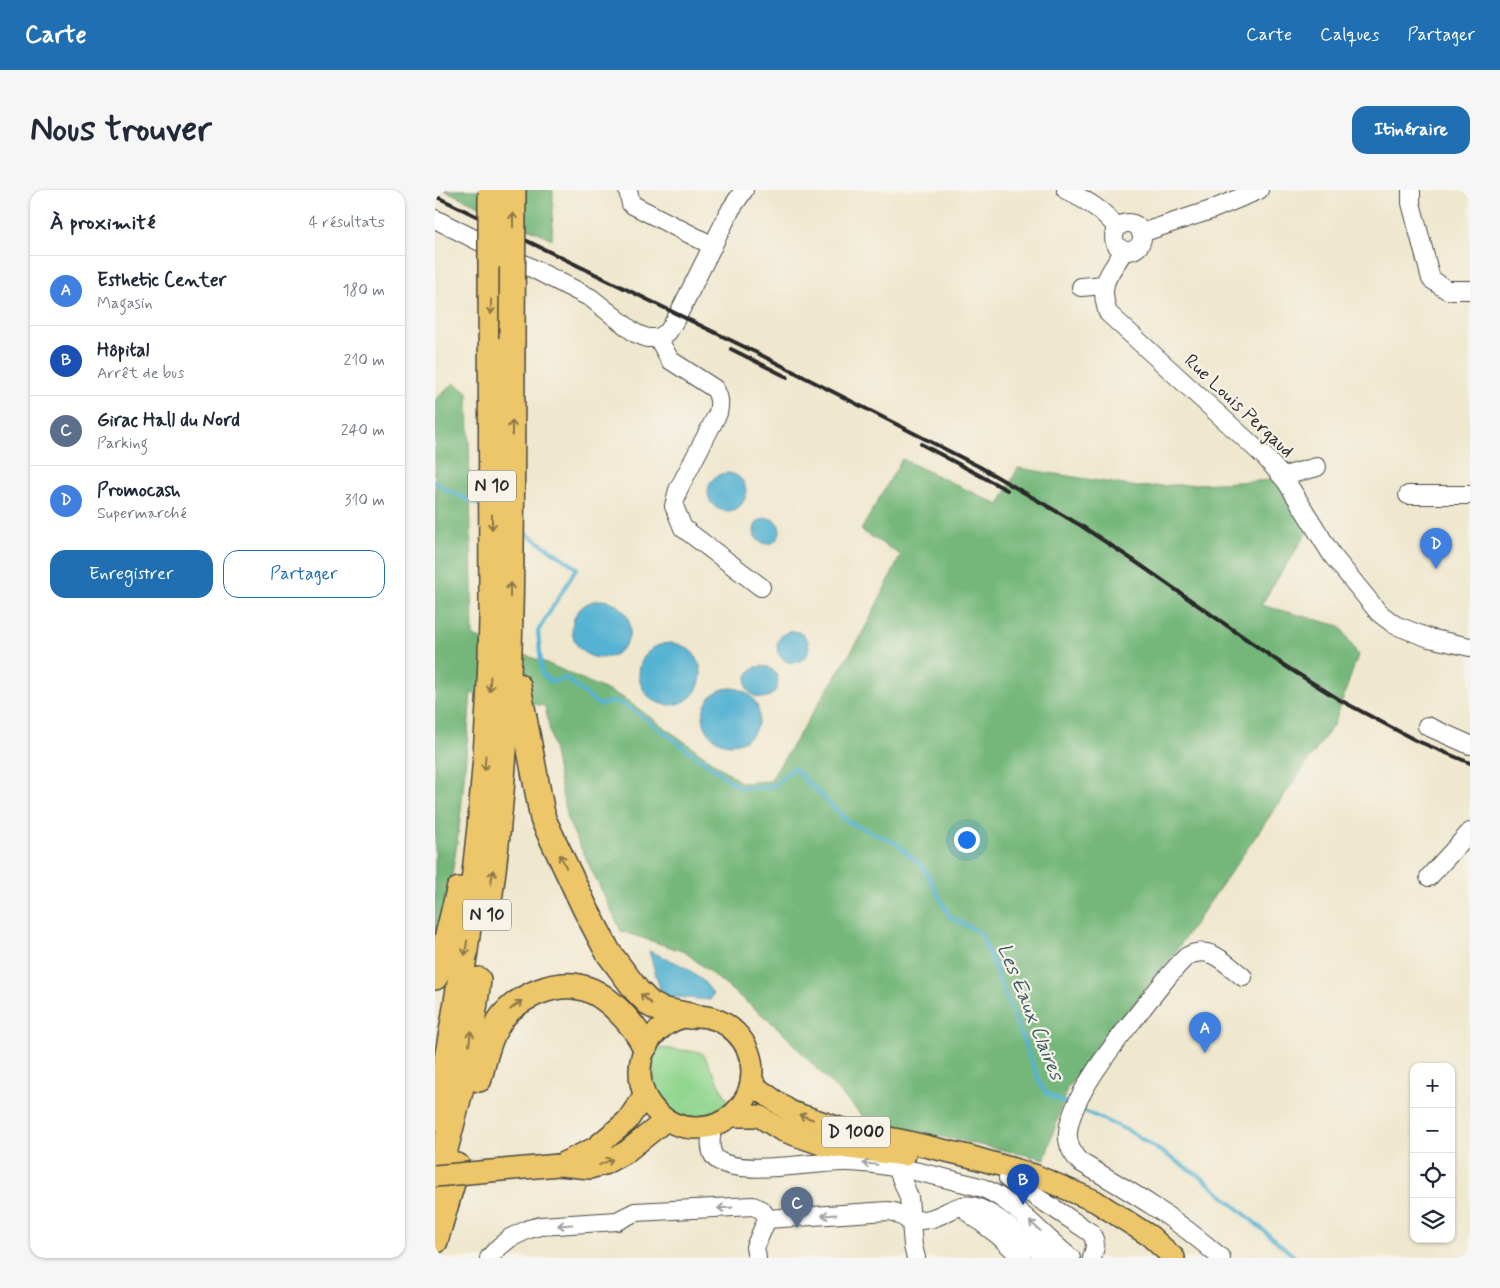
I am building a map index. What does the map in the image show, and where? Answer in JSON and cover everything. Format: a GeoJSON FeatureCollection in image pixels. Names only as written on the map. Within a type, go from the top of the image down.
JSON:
{"type":"FeatureCollection","features":[{"type":"Feature","properties":{"kind":"highway","name":"N 10"},"geometry":{"type":"LineString","coordinates":[[435,1119],[457,1006],[480,830],[491,666],[491,258],[498,191]]}},
{"type":"Feature","properties":{"kind":"highway","name":"N 10"},"geometry":{"type":"LineString","coordinates":[[435,1188],[466,1068],[491,885],[505,752],[510,639],[512,338],[498,191]]}},
{"type":"Feature","properties":{"kind":"highway"},"geometry":{"type":"LineString","coordinates":[[510,639],[527,741],[543,819],[581,899],[608,952],[649,1004],[661,1010],[690,1016]]}},
{"type":"Feature","properties":{"kind":"highway"},"geometry":{"type":"LineString","coordinates":[[435,977],[455,912],[468,846],[480,830]]}},
{"type":"Feature","properties":{"kind":"highway"},"geometry":{"type":"LineString","coordinates":[[435,1240],[450,1194],[488,1043],[500,1021],[512,1006],[529,996],[547,989],[563,986],[580,987],[595,993],[629,1020],[645,1046]]}},
{"type":"Feature","properties":{"kind":"main road"},"geometry":{"type":"LineString","coordinates":[[690,1016],[707,1017],[723,1023],[737,1033],[746,1047],[752,1063],[752,1080],[745,1099],[732,1116],[713,1126],[690,1128],[677,1126],[666,1120],[653,1110],[644,1096],[640,1083],[639,1071],[645,1046],[657,1031],[672,1021],[690,1016]]}},
{"type":"Feature","properties":{"kind":"main road","name":"D 1000"},"geometry":{"type":"LineString","coordinates":[[752,1080],[757,1088],[791,1112],[839,1128],[972,1157],[1043,1179],[1095,1201],[1149,1236],[1174,1258]]}},
{"type":"Feature","properties":{"kind":"main road"},"geometry":{"type":"LineString","coordinates":[[559,1165],[595,1148],[627,1121],[644,1096]]}},
{"type":"Feature","properties":{"kind":"main road","name":"D 1000"},"geometry":{"type":"LineString","coordinates":[[732,1116],[759,1116],[781,1130],[824,1145],[927,1158],[1008,1179],[1086,1212],[1152,1258]]}},
{"type":"Feature","properties":{"kind":"main road"},"geometry":{"type":"LineString","coordinates":[[435,1176],[559,1165],[590,1168],[604,1164],[626,1152],[666,1120]]}},
{"type":"Feature","properties":{"kind":"street"},"geometry":{"type":"LineString","coordinates":[[628,190],[631,204],[713,246]]}},
{"type":"Feature","properties":{"kind":"street"},"geometry":{"type":"LineString","coordinates":[[435,219],[591,298],[635,333],[647,338],[658,338],[668,332],[708,275],[713,246],[731,209],[744,190]]}},
{"type":"Feature","properties":{"kind":"street"},"geometry":{"type":"LineString","coordinates":[[1066,190],[1091,204],[1111,219],[1117,228]]}},
{"type":"Feature","properties":{"kind":"street"},"geometry":{"type":"LineString","coordinates":[[1141,233],[1211,210],[1259,190]]}},
{"type":"Feature","properties":{"kind":"street"},"geometry":{"type":"LineString","coordinates":[[1411,190],[1411,204],[1431,279],[1447,290],[1470,290]]}},
{"type":"Feature","properties":{"kind":"street"},"geometry":{"type":"LineString","coordinates":[[1131,223],[1138,227],[1141,233],[1141,242],[1133,251],[1124,251],[1116,246],[1114,241],[1115,232],[1122,224],[1131,223]]}},
{"type":"Feature","properties":{"kind":"street"},"geometry":{"type":"LineString","coordinates":[[1081,287],[1104,285],[1124,251]]}},
{"type":"Feature","properties":{"kind":"street","name":"Rue Louis Pergaud"},"geometry":{"type":"LineString","coordinates":[[1104,285],[1104,299],[1108,313],[1265,457],[1286,480],[1332,555],[1379,613],[1395,625],[1429,638],[1470,647]]}},
{"type":"Feature","properties":{"kind":"street"},"geometry":{"type":"LineString","coordinates":[[658,338],[670,360],[715,389],[719,396],[718,413],[678,490],[674,506],[683,528],[761,587]]}},
{"type":"Feature","properties":{"kind":"street"},"geometry":{"type":"LineString","coordinates":[[1286,480],[1291,474],[1317,467]]}},
{"type":"Feature","properties":{"kind":"street"},"geometry":{"type":"LineString","coordinates":[[1408,495],[1470,495]]}},
{"type":"Feature","properties":{"kind":"street"},"geometry":{"type":"LineString","coordinates":[[1427,726],[1470,745]]}},
{"type":"Feature","properties":{"kind":"street"},"geometry":{"type":"LineString","coordinates":[[1429,877],[1470,832]]}},
{"type":"Feature","properties":{"kind":"street"},"geometry":{"type":"LineString","coordinates":[[1221,1258],[1162,1211],[1080,1162],[1073,1155],[1069,1145],[1068,1133],[1070,1121],[1091,1077],[1121,1035],[1180,962],[1193,952],[1209,952],[1243,977]]}},
{"type":"Feature","properties":{"kind":"street"},"geometry":{"type":"LineString","coordinates":[[713,1126],[711,1151],[718,1161],[744,1168],[847,1162],[897,1168],[980,1187],[996,1194],[1071,1258]]}},
{"type":"Feature","properties":{"kind":"street"},"geometry":{"type":"LineString","coordinates":[[897,1168],[909,1197],[910,1220],[916,1258]]}},
{"type":"Feature","properties":{"kind":"street"},"geometry":{"type":"LineString","coordinates":[[1008,1179],[1091,1233],[1095,1239],[1092,1258]]}},
{"type":"Feature","properties":{"kind":"street"},"geometry":{"type":"LineString","coordinates":[[767,1219],[888,1211],[899,1213],[910,1220],[929,1219],[965,1205],[977,1207],[997,1218],[1049,1258]]}},
{"type":"Feature","properties":{"kind":"street"},"geometry":{"type":"LineString","coordinates":[[489,1258],[499,1246],[510,1238],[529,1229],[541,1226],[617,1221],[635,1212],[753,1206],[765,1212],[767,1219],[755,1247],[757,1258]]}},
{"type":"Feature","properties":{"kind":"street"},"geometry":{"type":"LineString","coordinates":[[949,1211],[957,1210],[969,1213],[998,1235],[1022,1258]]}},
{"type":"Feature","properties":{"kind":"green space"},"geometry":{"type":"Polygon","coordinates":[[[444,190],[553,190],[552,239],[444,190]]]}},
{"type":"Feature","properties":{"kind":"green space"},"geometry":{"type":"Polygon","coordinates":[[[454,383],[468,392],[473,636],[544,662],[622,697],[742,783],[770,781],[862,634],[901,555],[861,530],[902,459],[999,505],[1018,468],[1137,487],[1276,480],[1309,529],[1261,605],[1340,626],[1358,655],[1334,724],[1173,955],[1067,1088],[1045,1159],[869,1123],[777,1027],[685,952],[621,931],[567,819],[545,706],[471,693],[456,853],[435,947],[435,400],[454,383]]]}},
{"type":"Feature","properties":{"kind":"green space"},"geometry":{"type":"Polygon","coordinates":[[[661,1048],[700,1052],[704,1055],[729,1103],[713,1114],[697,1118],[682,1117],[670,1111],[660,1101],[654,1088],[651,1071],[654,1052],[661,1048]]]}},
{"type":"Feature","properties":{"kind":"water"},"geometry":{"type":"Polygon","coordinates":[[[727,473],[741,478],[746,492],[741,506],[727,511],[713,506],[708,492],[713,478],[727,473]]]}},
{"type":"Feature","properties":{"kind":"water"},"geometry":{"type":"Polygon","coordinates":[[[767,518],[776,522],[780,531],[776,540],[767,544],[758,540],[754,531],[758,522],[767,518]]]}},
{"type":"Feature","properties":{"kind":"water"},"geometry":{"type":"Polygon","coordinates":[[[601,600],[612,602],[622,608],[628,618],[630,629],[628,640],[622,650],[612,656],[601,658],[590,656],[580,650],[574,640],[572,629],[574,618],[580,608],[590,602],[601,600]]]}},
{"type":"Feature","properties":{"kind":"water"},"geometry":{"type":"Polygon","coordinates":[[[793,631],[799,632],[804,636],[808,641],[808,653],[804,658],[799,662],[793,663],[787,662],[782,658],[778,653],[777,647],[778,641],[782,636],[787,632],[793,631]]]}},
{"type":"Feature","properties":{"kind":"water"},"geometry":{"type":"Polygon","coordinates":[[[670,643],[682,646],[692,652],[698,662],[701,674],[698,686],[692,696],[682,702],[670,705],[658,702],[648,696],[642,686],[639,674],[642,662],[648,652],[658,646],[670,643]]]}},
{"type":"Feature","properties":{"kind":"water"},"geometry":{"type":"Polygon","coordinates":[[[762,666],[774,670],[778,682],[774,694],[762,698],[750,694],[746,682],[750,670],[762,666]]]}},
{"type":"Feature","properties":{"kind":"water"},"geometry":{"type":"Polygon","coordinates":[[[731,688],[742,690],[751,696],[757,705],[759,716],[757,727],[751,736],[742,742],[731,744],[720,742],[711,736],[705,727],[703,716],[705,705],[711,696],[720,690],[731,688]]]}},
{"type":"Feature","properties":{"kind":"water"},"geometry":{"type":"Polygon","coordinates":[[[649,951],[693,972],[713,994],[710,1000],[662,996],[649,951]]]}},
{"type":"Feature","properties":{"kind":"waterway","name":"Les Eaux Claires"},"geometry":{"type":"LineString","coordinates":[[435,481],[443,488],[479,505]]}},
{"type":"Feature","properties":{"kind":"waterway","name":"Les Eaux Claires"},"geometry":{"type":"LineString","coordinates":[[527,534],[577,568],[538,631],[542,674],[552,682],[566,678],[599,705],[616,701],[632,709],[740,788],[772,787],[794,768],[847,821],[897,844],[924,868],[950,917],[981,933],[1040,1083],[1046,1093],[1067,1104]]}},
{"type":"Feature","properties":{"kind":"waterway","name":"Les Eaux Claires"},"geometry":{"type":"LineString","coordinates":[[1084,1111],[1129,1131],[1201,1177],[1296,1258]]}},
{"type":"Feature","properties":{"kind":"railway"},"geometry":{"type":"LineString","coordinates":[[435,196],[759,354],[980,467],[1080,525],[1282,664],[1340,700],[1415,740],[1470,763]]}},
{"type":"Feature","properties":{"kind":"railway"},"geometry":{"type":"LineString","coordinates":[[731,349],[787,377]]}},
{"type":"Feature","properties":{"kind":"railway"},"geometry":{"type":"LineString","coordinates":[[921,444],[1007,490]]}},
{"type":"Feature","properties":{"kind":"place","name":"Promocash"},"geometry":{"type":"Point","coordinates":[1436,569]}},
{"type":"Feature","properties":{"kind":"place","name":"Esthetic Center"},"geometry":{"type":"Point","coordinates":[1205,1053]}},
{"type":"Feature","properties":{"kind":"place","name":"Hôpital"},"geometry":{"type":"Point","coordinates":[1023,1205]}},
{"type":"Feature","properties":{"kind":"place","name":"Girac Hall du Nord"},"geometry":{"type":"Point","coordinates":[797,1228]}}]}
